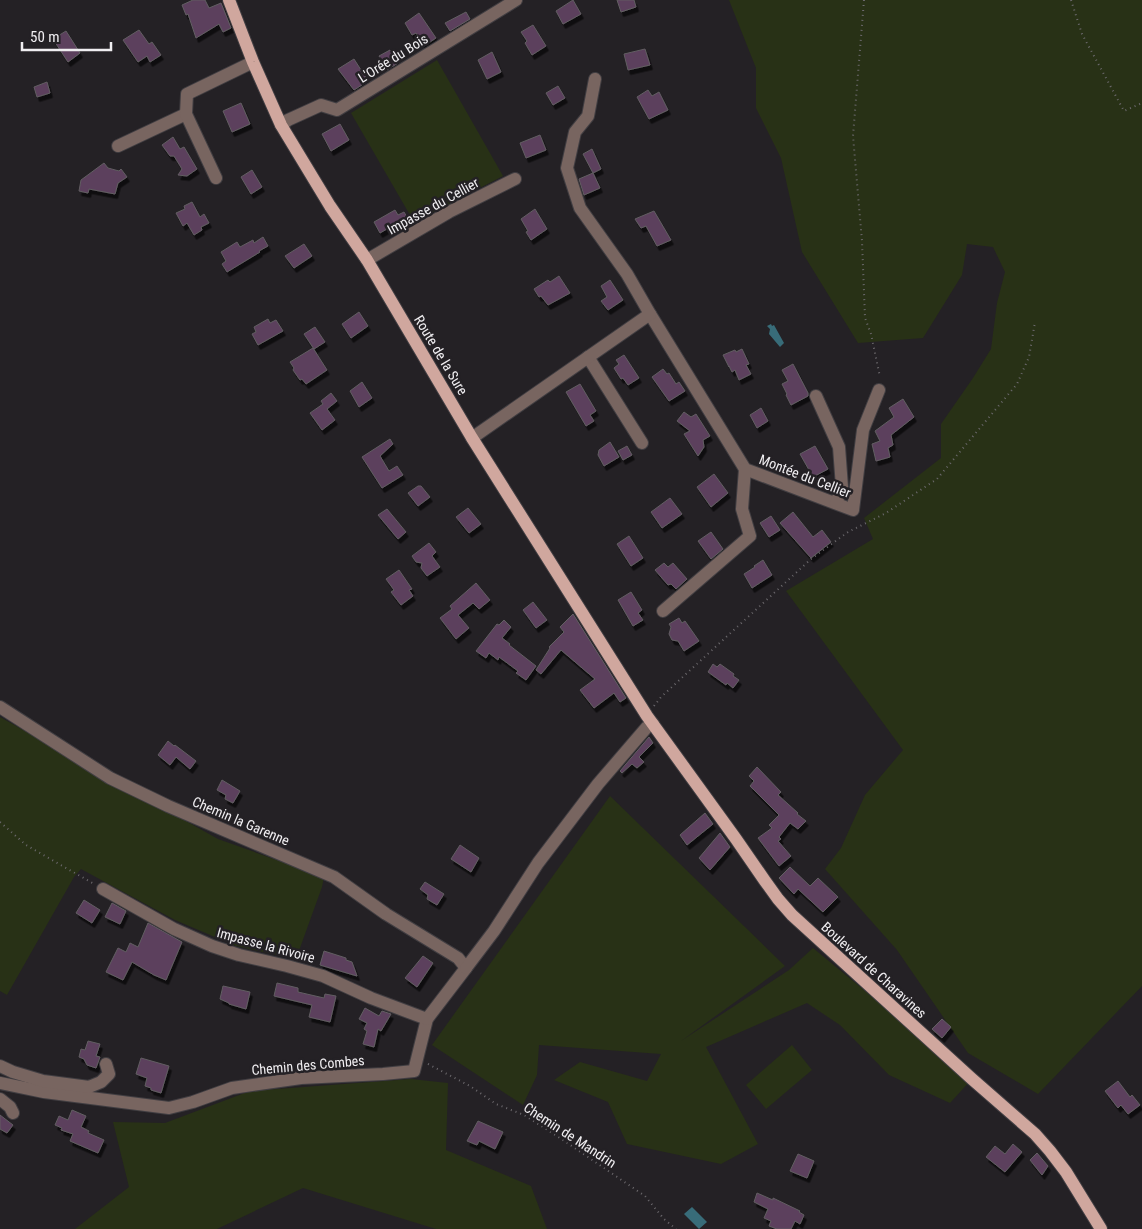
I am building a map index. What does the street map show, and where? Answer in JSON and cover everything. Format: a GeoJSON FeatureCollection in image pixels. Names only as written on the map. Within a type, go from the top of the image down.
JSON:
{"type":"FeatureCollection","features":[{"type":"Feature","properties":{"kind":"main road","name":"Route de la Sure"},"geometry":{"type":"LineString","coordinates":[[229,0],[253,62],[281,125],[330,206],[367,260],[472,438],[650,720]]}},
{"type":"Feature","properties":{"kind":"main road","name":"Boulevard de Charavines"},"geometry":{"type":"LineString","coordinates":[[650,720],[778,899],[792,915],[976,1083],[1035,1134],[1066,1172],[1101,1229]]}},
{"type":"Feature","properties":{"kind":"street","name":"L'Orée du Bois"},"geometry":{"type":"LineString","coordinates":[[281,125],[321,105],[337,110],[516,0]]}},
{"type":"Feature","properties":{"kind":"street"},"geometry":{"type":"LineString","coordinates":[[216,178],[186,114],[187,94],[253,62]]}},
{"type":"Feature","properties":{"kind":"street","name":"Montée du Cellier"},"geometry":{"type":"LineString","coordinates":[[594,79],[588,116],[575,132],[567,168],[580,208],[627,274],[745,469],[852,510],[864,430],[879,390]]}},
{"type":"Feature","properties":{"kind":"street"},"geometry":{"type":"LineString","coordinates":[[118,146],[186,114]]}},
{"type":"Feature","properties":{"kind":"street","name":"Impasse du Cellier"},"geometry":{"type":"LineString","coordinates":[[367,260],[449,212],[515,179]]}},
{"type":"Feature","properties":{"kind":"street"},"geometry":{"type":"LineString","coordinates":[[472,438],[650,314]]}},
{"type":"Feature","properties":{"kind":"street"},"geometry":{"type":"LineString","coordinates":[[588,357],[642,443]]}},
{"type":"Feature","properties":{"kind":"street"},"geometry":{"type":"LineString","coordinates":[[816,396],[839,448],[842,487],[836,503]]}},
{"type":"Feature","properties":{"kind":"street"},"geometry":{"type":"LineString","coordinates":[[663,611],[750,536],[742,509],[745,469]]}},
{"type":"Feature","properties":{"kind":"street","name":"Chemin la Garenne"},"geometry":{"type":"LineString","coordinates":[[0,707],[110,778],[168,806],[334,877],[386,914],[458,958],[466,968]]}},
{"type":"Feature","properties":{"kind":"street"},"geometry":{"type":"LineString","coordinates":[[415,1065],[427,1019],[494,932],[538,863],[598,784],[648,728],[650,720]]}},
{"type":"Feature","properties":{"kind":"street","name":"Impasse la Rivoire"},"geometry":{"type":"LineString","coordinates":[[103,889],[174,929],[212,946],[239,955],[323,976],[371,998],[427,1019]]}},
{"type":"Feature","properties":{"kind":"street"},"geometry":{"type":"LineString","coordinates":[[0,1066],[42,1081],[89,1087],[101,1082],[109,1074],[106,1064]]}},
{"type":"Feature","properties":{"kind":"street","name":"Chemin des Combes"},"geometry":{"type":"LineString","coordinates":[[0,1083],[44,1092],[169,1108],[193,1102],[232,1088],[300,1078],[383,1074],[415,1065]]}},
{"type":"Feature","properties":{"kind":"street"},"geometry":{"type":"LineString","coordinates":[[0,1099],[10,1107],[13,1113]]}},
{"type":"Feature","properties":{"kind":"path"},"geometry":{"type":"LineString","coordinates":[[864,0],[853,136],[862,241],[865,318],[871,334],[880,379],[879,390]]}},
{"type":"Feature","properties":{"kind":"path"},"geometry":{"type":"LineString","coordinates":[[1071,0],[1082,34],[1124,111],[1142,103]]}},
{"type":"Feature","properties":{"kind":"path"},"geometry":{"type":"LineString","coordinates":[[650,720],[661,697],[811,559],[848,532],[886,513],[937,479],[1017,384],[1028,357],[1034,322]]}},
{"type":"Feature","properties":{"kind":"path"},"geometry":{"type":"LineString","coordinates":[[0,822],[26,845],[103,889]]}},
{"type":"Feature","properties":{"kind":"path","name":"Chemin de Mandrin"},"geometry":{"type":"LineString","coordinates":[[415,1065],[442,1071],[470,1086],[496,1104],[524,1115],[645,1196],[664,1219],[676,1229]]}},
{"type":"Feature","properties":{"kind":"green space"},"geometry":{"type":"Polygon","coordinates":[[[729,0],[1142,0],[1142,986],[1038,1094],[968,1053],[897,950],[825,869],[841,848],[865,795],[903,750],[786,591],[873,539],[864,518],[941,458],[941,424],[991,349],[997,303],[1005,272],[993,247],[967,244],[962,275],[923,338],[858,343],[802,252],[781,158],[756,108],[756,68],[729,0]]]}},
{"type":"Feature","properties":{"kind":"green space"},"geometry":{"type":"Polygon","coordinates":[[[437,60],[503,176],[414,222],[351,113],[437,60]]]}},
{"type":"Feature","properties":{"kind":"green space"},"geometry":{"type":"Polygon","coordinates":[[[0,717],[218,839],[324,877],[296,959],[236,946],[175,920],[81,869],[74,877],[7,995],[0,991],[0,717]]]}},
{"type":"Feature","properties":{"kind":"green space"},"geometry":{"type":"Polygon","coordinates":[[[610,796],[785,966],[681,1041],[789,970],[813,948],[972,1079],[950,1103],[889,1075],[840,1025],[807,1003],[706,1047],[758,1144],[721,1164],[627,1144],[608,1102],[554,1080],[580,1062],[647,1081],[661,1054],[539,1045],[537,1075],[523,1105],[432,1045],[610,796]]]}},
{"type":"Feature","properties":{"kind":"green space"},"geometry":{"type":"Polygon","coordinates":[[[792,1045],[812,1070],[766,1109],[746,1085],[792,1045]]]}},
{"type":"Feature","properties":{"kind":"green space"},"geometry":{"type":"Polygon","coordinates":[[[411,1079],[448,1083],[446,1150],[531,1186],[547,1229],[436,1229],[303,1188],[217,1229],[75,1229],[129,1187],[113,1122],[165,1123],[250,1091],[411,1079]]]}},
{"type":"Feature","properties":{"kind":"water"},"geometry":{"type":"Polygon","coordinates":[[[771,324],[772,326],[774,325],[784,343],[780,347],[769,334],[770,329],[767,326],[771,324]]]}},
{"type":"Feature","properties":{"kind":"water"},"geometry":{"type":"Polygon","coordinates":[[[692,1207],[707,1222],[699,1229],[684,1214],[692,1207]]]}},
{"type":"Feature","properties":{"kind":"building"},"geometry":{"type":"Polygon","coordinates":[[[193,0],[205,0],[209,8],[221,3],[231,28],[223,32],[219,24],[196,38],[188,14],[186,15],[182,5],[193,0]]]}},
{"type":"Feature","properties":{"kind":"building"},"geometry":{"type":"Polygon","coordinates":[[[573,0],[581,14],[563,24],[556,11],[573,0]]]}},
{"type":"Feature","properties":{"kind":"building"},"geometry":{"type":"Polygon","coordinates":[[[617,0],[634,0],[636,7],[621,12],[617,0]]]}},
{"type":"Feature","properties":{"kind":"building"},"geometry":{"type":"Polygon","coordinates":[[[466,12],[470,19],[450,31],[445,23],[466,12]]]}},
{"type":"Feature","properties":{"kind":"building"},"geometry":{"type":"Polygon","coordinates":[[[419,13],[436,38],[424,46],[416,33],[412,35],[405,23],[419,13]]]}},
{"type":"Feature","properties":{"kind":"building"},"geometry":{"type":"Polygon","coordinates":[[[533,25],[546,46],[532,55],[525,43],[527,41],[521,32],[533,25]]]}},
{"type":"Feature","properties":{"kind":"building"},"geometry":{"type":"Polygon","coordinates":[[[139,30],[149,44],[152,42],[161,55],[150,62],[147,56],[138,62],[123,40],[139,30]]]}},
{"type":"Feature","properties":{"kind":"building"},"geometry":{"type":"Polygon","coordinates":[[[66,31],[80,53],[68,62],[53,39],[66,31]]]}},
{"type":"Feature","properties":{"kind":"building"},"geometry":{"type":"Polygon","coordinates":[[[645,49],[650,65],[628,70],[624,54],[645,49]]]}},
{"type":"Feature","properties":{"kind":"building"},"geometry":{"type":"Polygon","coordinates":[[[390,50],[398,63],[387,70],[379,56],[390,50]]]}},
{"type":"Feature","properties":{"kind":"building"},"geometry":{"type":"Polygon","coordinates":[[[492,52],[501,72],[487,79],[478,60],[492,52]]]}},
{"type":"Feature","properties":{"kind":"building"},"geometry":{"type":"Polygon","coordinates":[[[354,59],[368,81],[354,90],[338,69],[354,59]]]}},
{"type":"Feature","properties":{"kind":"building"},"geometry":{"type":"Polygon","coordinates":[[[47,82],[50,93],[37,97],[34,87],[47,82]]]}},
{"type":"Feature","properties":{"kind":"building"},"geometry":{"type":"Polygon","coordinates":[[[558,86],[565,98],[553,105],[546,93],[558,86]]]}},
{"type":"Feature","properties":{"kind":"building"},"geometry":{"type":"Polygon","coordinates":[[[648,90],[652,96],[659,92],[668,110],[649,119],[637,97],[648,90]]]}},
{"type":"Feature","properties":{"kind":"building"},"geometry":{"type":"Polygon","coordinates":[[[241,103],[250,124],[232,132],[223,111],[241,103]]]}},
{"type":"Feature","properties":{"kind":"building"},"geometry":{"type":"Polygon","coordinates":[[[340,124],[349,140],[331,151],[322,134],[340,124]]]}},
{"type":"Feature","properties":{"kind":"building"},"geometry":{"type":"Polygon","coordinates":[[[540,135],[546,150],[526,158],[520,143],[540,135]]]}},
{"type":"Feature","properties":{"kind":"building"},"geometry":{"type":"Polygon","coordinates":[[[173,137],[180,149],[184,147],[197,169],[187,176],[178,175],[182,169],[174,156],[170,156],[162,145],[173,137]]]}},
{"type":"Feature","properties":{"kind":"building"},"geometry":{"type":"Polygon","coordinates":[[[592,149],[601,169],[593,173],[583,154],[592,149]]]}},
{"type":"Feature","properties":{"kind":"building"},"geometry":{"type":"Polygon","coordinates":[[[104,163],[108,168],[119,171],[121,169],[127,177],[118,183],[115,194],[89,189],[88,193],[79,191],[81,180],[104,163]]]}},
{"type":"Feature","properties":{"kind":"building"},"geometry":{"type":"Polygon","coordinates":[[[252,170],[262,187],[251,194],[241,177],[252,170]]]}},
{"type":"Feature","properties":{"kind":"building"},"geometry":{"type":"Polygon","coordinates":[[[593,173],[600,188],[584,195],[579,179],[593,173]]]}},
{"type":"Feature","properties":{"kind":"building"},"geometry":{"type":"Polygon","coordinates":[[[192,202],[200,217],[204,214],[209,223],[201,227],[202,230],[194,235],[187,223],[183,226],[176,213],[185,209],[184,206],[192,202]]]}},
{"type":"Feature","properties":{"kind":"building"},"geometry":{"type":"Polygon","coordinates":[[[535,209],[547,229],[531,240],[521,219],[535,209]]]}},
{"type":"Feature","properties":{"kind":"building"},"geometry":{"type":"Polygon","coordinates":[[[395,210],[398,215],[404,212],[411,224],[401,229],[397,223],[380,233],[374,222],[395,210]]]}},
{"type":"Feature","properties":{"kind":"building"},"geometry":{"type":"Polygon","coordinates":[[[654,211],[671,240],[657,246],[646,226],[641,228],[635,219],[654,211]]]}},
{"type":"Feature","properties":{"kind":"building"},"geometry":{"type":"Polygon","coordinates":[[[263,237],[268,246],[227,272],[222,264],[226,261],[221,252],[237,242],[240,247],[253,240],[254,243],[263,237]]]}},
{"type":"Feature","properties":{"kind":"building"},"geometry":{"type":"Polygon","coordinates":[[[304,244],[312,256],[294,268],[285,256],[304,244]]]}},
{"type":"Feature","properties":{"kind":"building"},"geometry":{"type":"Polygon","coordinates":[[[559,276],[570,293],[548,305],[541,296],[539,297],[534,289],[548,280],[550,282],[559,276]]]}},
{"type":"Feature","properties":{"kind":"building"},"geometry":{"type":"Polygon","coordinates":[[[610,280],[623,300],[608,310],[601,301],[607,297],[601,286],[610,280]]]}},
{"type":"Feature","properties":{"kind":"building"},"geometry":{"type":"Polygon","coordinates":[[[359,312],[368,326],[351,338],[342,324],[359,312]]]}},
{"type":"Feature","properties":{"kind":"building"},"geometry":{"type":"Polygon","coordinates":[[[268,319],[270,323],[276,320],[283,331],[258,345],[252,334],[256,332],[254,327],[268,319]]]}},
{"type":"Feature","properties":{"kind":"building"},"geometry":{"type":"Polygon","coordinates":[[[315,327],[325,342],[314,349],[304,334],[315,327]]]}},
{"type":"Feature","properties":{"kind":"building"},"geometry":{"type":"Polygon","coordinates":[[[313,348],[327,370],[306,384],[302,379],[300,380],[290,362],[313,348]]]}},
{"type":"Feature","properties":{"kind":"building"},"geometry":{"type":"Polygon","coordinates":[[[742,349],[749,364],[746,365],[751,374],[739,380],[735,370],[732,372],[723,355],[742,349]]]}},
{"type":"Feature","properties":{"kind":"building"},"geometry":{"type":"Polygon","coordinates":[[[624,355],[639,378],[628,385],[623,378],[621,379],[614,368],[619,364],[616,360],[624,355]]]}},
{"type":"Feature","properties":{"kind":"building"},"geometry":{"type":"Polygon","coordinates":[[[793,364],[808,396],[791,405],[782,384],[788,381],[782,370],[793,364]]]}},
{"type":"Feature","properties":{"kind":"building"},"geometry":{"type":"Polygon","coordinates":[[[663,369],[667,374],[669,373],[676,384],[679,382],[685,391],[669,401],[652,377],[663,369]]]}},
{"type":"Feature","properties":{"kind":"building"},"geometry":{"type":"Polygon","coordinates":[[[362,382],[372,398],[359,407],[350,391],[362,382]]]}},
{"type":"Feature","properties":{"kind":"building"},"geometry":{"type":"Polygon","coordinates":[[[580,384],[596,411],[590,415],[594,421],[586,426],[566,392],[580,384]]]}},
{"type":"Feature","properties":{"kind":"building"},"geometry":{"type":"Polygon","coordinates":[[[331,393],[337,401],[327,409],[335,420],[322,430],[310,413],[323,404],[321,401],[331,393]]]}},
{"type":"Feature","properties":{"kind":"building"},"geometry":{"type":"Polygon","coordinates":[[[903,399],[914,417],[891,435],[893,445],[888,448],[890,457],[876,461],[872,444],[880,441],[875,431],[894,417],[889,408],[903,399]]]}},
{"type":"Feature","properties":{"kind":"building"},"geometry":{"type":"Polygon","coordinates":[[[761,408],[768,421],[757,428],[750,415],[761,408]]]}},
{"type":"Feature","properties":{"kind":"building"},"geometry":{"type":"Polygon","coordinates":[[[684,412],[691,417],[696,414],[710,436],[703,440],[704,447],[698,456],[684,434],[690,431],[677,421],[684,412]]]}},
{"type":"Feature","properties":{"kind":"building"},"geometry":{"type":"Polygon","coordinates":[[[390,439],[393,444],[380,456],[389,471],[397,466],[403,475],[382,488],[362,457],[390,439]]]}},
{"type":"Feature","properties":{"kind":"building"},"geometry":{"type":"Polygon","coordinates":[[[610,442],[619,457],[604,466],[598,455],[599,450],[610,442]]]}},
{"type":"Feature","properties":{"kind":"building"},"geometry":{"type":"Polygon","coordinates":[[[627,446],[632,455],[623,460],[618,451],[627,446]]]}},
{"type":"Feature","properties":{"kind":"building"},"geometry":{"type":"Polygon","coordinates":[[[815,446],[828,469],[813,477],[800,454],[815,446]]]}},
{"type":"Feature","properties":{"kind":"building"},"geometry":{"type":"Polygon","coordinates":[[[714,474],[728,493],[711,507],[697,487],[714,474]]]}},
{"type":"Feature","properties":{"kind":"building"},"geometry":{"type":"Polygon","coordinates":[[[421,486],[430,497],[418,506],[408,493],[421,486]]]}},
{"type":"Feature","properties":{"kind":"building"},"geometry":{"type":"Polygon","coordinates":[[[670,498],[682,514],[662,528],[651,512],[670,498]]]}},
{"type":"Feature","properties":{"kind":"building"},"geometry":{"type":"Polygon","coordinates":[[[468,508],[481,524],[469,533],[456,517],[468,508]]]}},
{"type":"Feature","properties":{"kind":"building"},"geometry":{"type":"Polygon","coordinates":[[[387,509],[406,532],[398,539],[378,515],[387,509]]]}},
{"type":"Feature","properties":{"kind":"building"},"geometry":{"type":"Polygon","coordinates":[[[793,512],[813,537],[822,530],[831,542],[811,558],[780,523],[793,512]]]}},
{"type":"Feature","properties":{"kind":"building"},"geometry":{"type":"Polygon","coordinates":[[[771,516],[780,530],[769,537],[760,523],[771,516]]]}},
{"type":"Feature","properties":{"kind":"building"},"geometry":{"type":"Polygon","coordinates":[[[711,532],[723,549],[711,559],[698,541],[711,532]]]}},
{"type":"Feature","properties":{"kind":"building"},"geometry":{"type":"Polygon","coordinates":[[[629,536],[643,558],[631,566],[617,544],[629,536]]]}},
{"type":"Feature","properties":{"kind":"building"},"geometry":{"type":"Polygon","coordinates":[[[429,543],[436,552],[432,556],[440,567],[427,576],[421,568],[422,563],[416,562],[412,556],[429,543]]]}},
{"type":"Feature","properties":{"kind":"building"},"geometry":{"type":"Polygon","coordinates":[[[763,560],[772,575],[752,588],[744,574],[763,560]]]}},
{"type":"Feature","properties":{"kind":"building"},"geometry":{"type":"Polygon","coordinates":[[[664,563],[668,567],[673,563],[687,579],[676,589],[671,584],[668,585],[655,570],[664,563]]]}},
{"type":"Feature","properties":{"kind":"building"},"geometry":{"type":"Polygon","coordinates":[[[399,570],[412,589],[409,590],[413,596],[401,605],[391,592],[394,590],[386,579],[399,570]]]}},
{"type":"Feature","properties":{"kind":"building"},"geometry":{"type":"Polygon","coordinates":[[[476,583],[490,600],[479,609],[473,603],[458,615],[469,628],[456,639],[440,618],[452,609],[450,606],[476,583]]]}},
{"type":"Feature","properties":{"kind":"building"},"geometry":{"type":"Polygon","coordinates":[[[631,592],[642,610],[638,613],[643,620],[633,626],[618,600],[631,592]]]}},
{"type":"Feature","properties":{"kind":"building"},"geometry":{"type":"Polygon","coordinates":[[[533,602],[547,620],[536,628],[523,610],[533,602]]]}},
{"type":"Feature","properties":{"kind":"building"},"geometry":{"type":"Polygon","coordinates":[[[573,614],[626,698],[620,702],[614,693],[594,708],[580,690],[595,679],[561,650],[541,674],[536,670],[549,647],[564,632],[560,627],[573,614]]]}},
{"type":"Feature","properties":{"kind":"building"},"geometry":{"type":"Polygon","coordinates":[[[679,618],[682,623],[685,621],[699,641],[684,651],[678,641],[672,640],[669,634],[671,627],[669,624],[679,618]]]}},
{"type":"Feature","properties":{"kind":"building"},"geometry":{"type":"Polygon","coordinates":[[[504,620],[511,627],[502,638],[536,666],[526,680],[516,673],[518,671],[499,657],[498,660],[489,653],[486,658],[476,651],[497,624],[499,625],[504,620]]]}},
{"type":"Feature","properties":{"kind":"building"},"geometry":{"type":"Polygon","coordinates":[[[713,664],[717,667],[720,664],[739,680],[733,688],[708,672],[713,664]]]}},
{"type":"Feature","properties":{"kind":"building"},"geometry":{"type":"Polygon","coordinates":[[[649,737],[653,743],[639,757],[644,762],[637,768],[632,764],[622,773],[620,771],[649,737]]]}},
{"type":"Feature","properties":{"kind":"building"},"geometry":{"type":"Polygon","coordinates":[[[168,741],[196,761],[190,769],[176,757],[170,765],[158,755],[168,741]]]}},
{"type":"Feature","properties":{"kind":"building"},"geometry":{"type":"Polygon","coordinates":[[[757,767],[781,792],[778,795],[806,821],[798,829],[790,823],[779,837],[781,839],[778,841],[791,856],[779,866],[758,838],[772,828],[769,825],[779,815],[750,786],[754,781],[749,776],[757,767]]]}},
{"type":"Feature","properties":{"kind":"building"},"geometry":{"type":"Polygon","coordinates":[[[222,780],[240,791],[233,803],[225,799],[226,795],[217,790],[222,780]]]}},
{"type":"Feature","properties":{"kind":"building"},"geometry":{"type":"Polygon","coordinates":[[[705,813],[713,824],[687,845],[680,835],[705,813]]]}},
{"type":"Feature","properties":{"kind":"building"},"geometry":{"type":"Polygon","coordinates":[[[720,833],[730,847],[710,870],[699,858],[720,833]]]}},
{"type":"Feature","properties":{"kind":"building"},"geometry":{"type":"Polygon","coordinates":[[[460,845],[479,858],[471,872],[451,859],[460,845]]]}},
{"type":"Feature","properties":{"kind":"building"},"geometry":{"type":"Polygon","coordinates":[[[790,867],[810,886],[818,878],[838,897],[823,912],[798,889],[794,894],[779,878],[790,867]]]}},
{"type":"Feature","properties":{"kind":"building"},"geometry":{"type":"Polygon","coordinates":[[[425,882],[444,894],[437,905],[427,899],[428,895],[420,889],[425,882]]]}},
{"type":"Feature","properties":{"kind":"building"},"geometry":{"type":"Polygon","coordinates":[[[84,900],[100,910],[92,923],[76,913],[84,900]]]}},
{"type":"Feature","properties":{"kind":"building"},"geometry":{"type":"Polygon","coordinates":[[[112,903],[126,911],[120,924],[105,917],[112,903]]]}},
{"type":"Feature","properties":{"kind":"building"},"geometry":{"type":"Polygon","coordinates":[[[148,923],[182,942],[166,980],[132,962],[123,980],[106,972],[118,948],[126,952],[130,943],[138,947],[148,923]]]}},
{"type":"Feature","properties":{"kind":"building"},"geometry":{"type":"Polygon","coordinates":[[[324,951],[346,958],[346,960],[352,962],[357,976],[320,965],[324,951]]]}},
{"type":"Feature","properties":{"kind":"building"},"geometry":{"type":"Polygon","coordinates":[[[423,956],[433,963],[417,987],[405,978],[423,956]]]}},
{"type":"Feature","properties":{"kind":"building"},"geometry":{"type":"Polygon","coordinates":[[[277,983],[298,988],[298,992],[324,998],[325,994],[336,996],[330,1022],[309,1017],[312,1005],[274,996],[277,983]]]}},
{"type":"Feature","properties":{"kind":"building"},"geometry":{"type":"Polygon","coordinates":[[[223,986],[250,992],[246,1009],[220,999],[223,986]]]}},
{"type":"Feature","properties":{"kind":"building"},"geometry":{"type":"Polygon","coordinates":[[[365,1008],[379,1016],[382,1011],[391,1014],[381,1031],[378,1029],[374,1047],[363,1044],[367,1031],[364,1029],[367,1023],[359,1019],[365,1008]]]}},
{"type":"Feature","properties":{"kind":"building"},"geometry":{"type":"Polygon","coordinates":[[[942,1019],[951,1027],[942,1038],[932,1029],[942,1019]]]}},
{"type":"Feature","properties":{"kind":"building"},"geometry":{"type":"Polygon","coordinates":[[[88,1041],[100,1044],[96,1056],[100,1057],[96,1068],[87,1065],[84,1059],[79,1057],[81,1049],[85,1050],[88,1041]]]}},
{"type":"Feature","properties":{"kind":"building"},"geometry":{"type":"Polygon","coordinates":[[[141,1058],[169,1066],[161,1093],[145,1086],[147,1078],[136,1074],[141,1058]]]}},
{"type":"Feature","properties":{"kind":"building"},"geometry":{"type":"Polygon","coordinates":[[[1118,1081],[1130,1097],[1132,1095],[1140,1105],[1128,1114],[1121,1105],[1118,1108],[1105,1091],[1118,1081]]]}},
{"type":"Feature","properties":{"kind":"building"},"geometry":{"type":"Polygon","coordinates":[[[72,1110],[86,1116],[81,1127],[89,1131],[88,1133],[104,1140],[98,1153],[70,1141],[73,1134],[61,1130],[62,1128],[55,1125],[59,1116],[68,1120],[72,1110]]]}},
{"type":"Feature","properties":{"kind":"building"},"geometry":{"type":"Polygon","coordinates":[[[0,1115],[13,1125],[7,1133],[0,1129],[0,1115]]]}},
{"type":"Feature","properties":{"kind":"building"},"geometry":{"type":"Polygon","coordinates":[[[478,1121],[503,1132],[495,1149],[479,1141],[477,1145],[467,1141],[478,1121]]]}},
{"type":"Feature","properties":{"kind":"building"},"geometry":{"type":"Polygon","coordinates":[[[1013,1144],[1022,1152],[1005,1172],[986,1157],[995,1146],[1005,1154],[1013,1144]]]}},
{"type":"Feature","properties":{"kind":"building"},"geometry":{"type":"Polygon","coordinates":[[[1037,1153],[1048,1166],[1042,1175],[1030,1160],[1037,1153]]]}},
{"type":"Feature","properties":{"kind":"building"},"geometry":{"type":"Polygon","coordinates":[[[798,1154],[814,1161],[807,1178],[790,1171],[798,1154]]]}},
{"type":"Feature","properties":{"kind":"building"},"geometry":{"type":"Polygon","coordinates":[[[757,1193],[773,1200],[773,1198],[800,1211],[804,1215],[800,1224],[795,1221],[791,1229],[777,1229],[769,1226],[771,1221],[764,1218],[768,1209],[754,1202],[757,1193]]]}}]}
